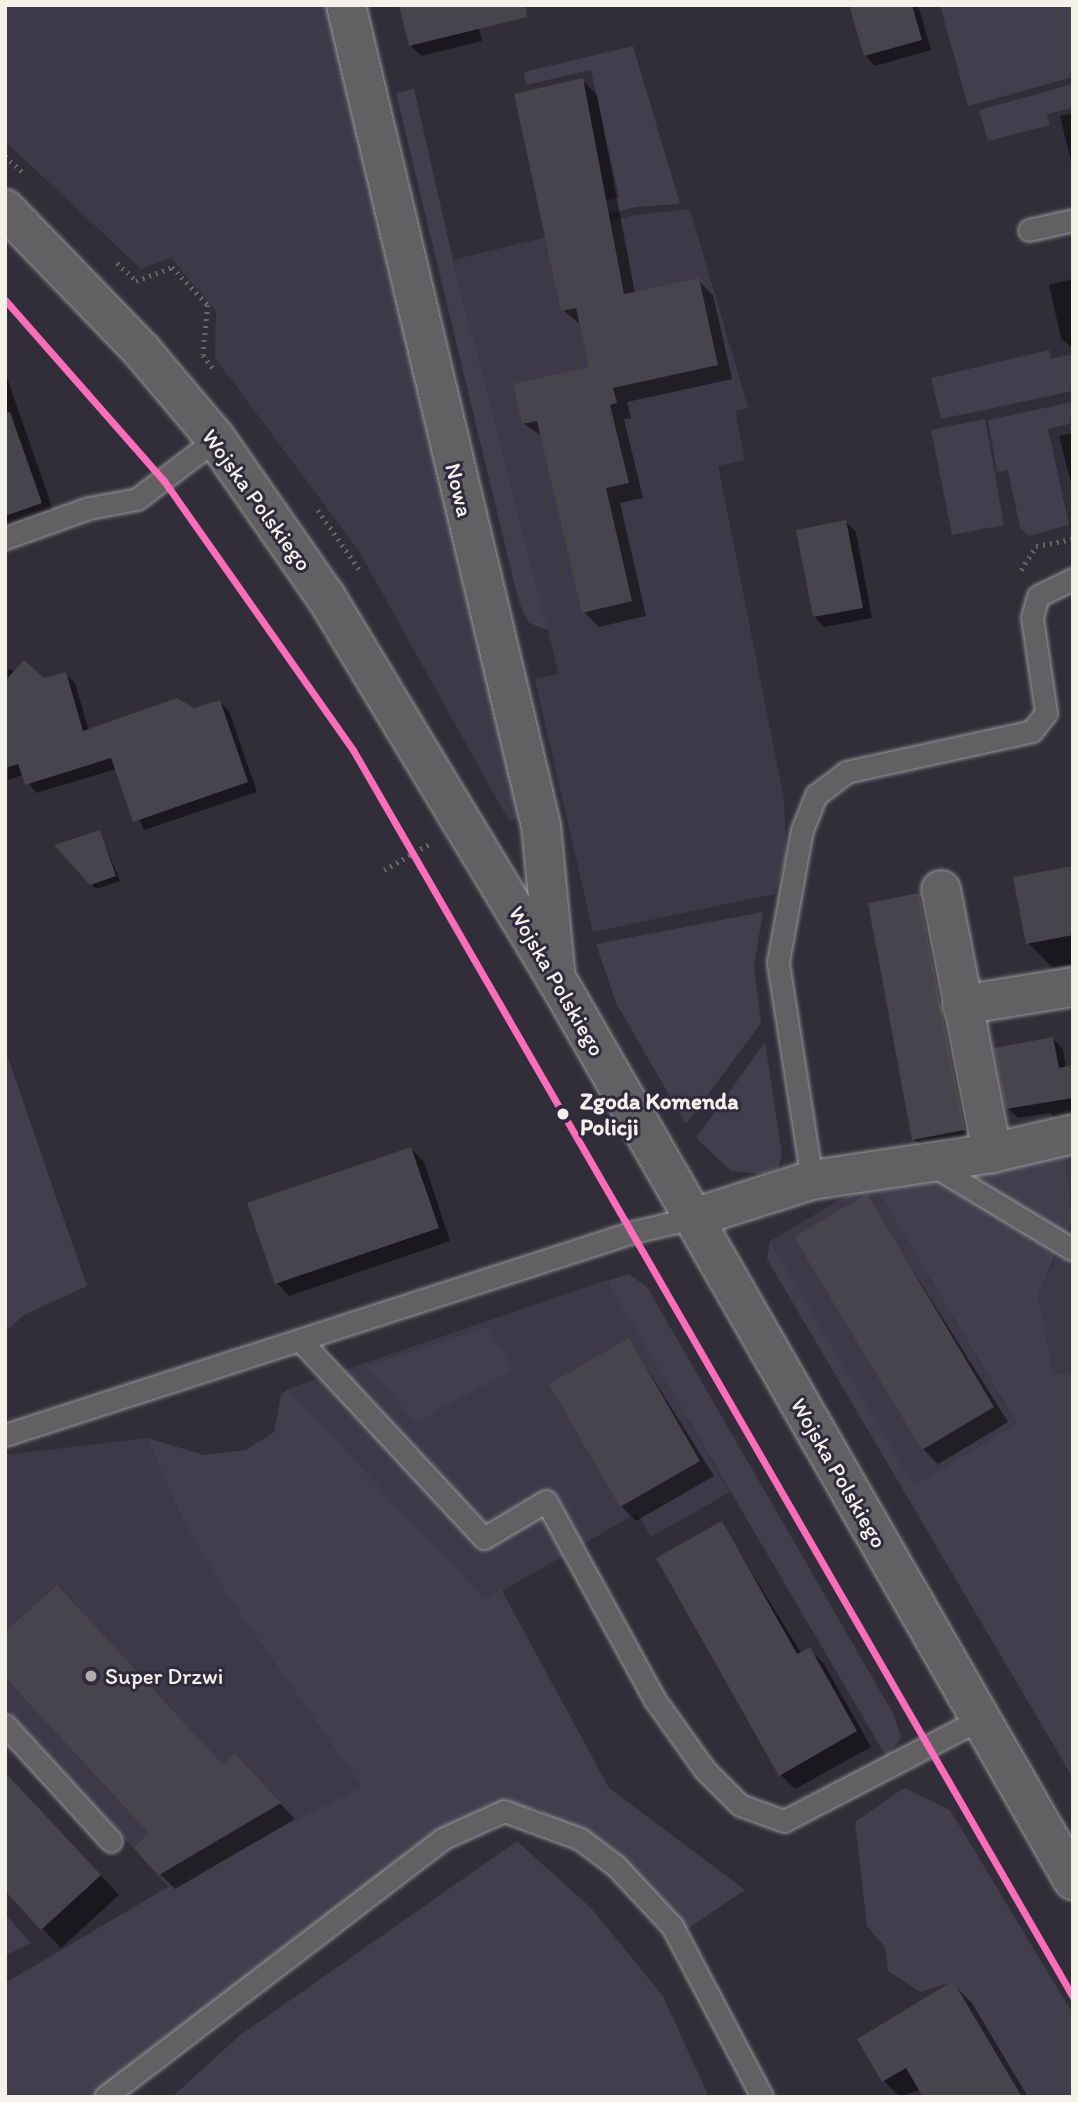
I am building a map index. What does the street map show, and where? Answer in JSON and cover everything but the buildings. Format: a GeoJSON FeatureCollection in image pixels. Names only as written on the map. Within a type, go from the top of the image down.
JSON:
{"type":"FeatureCollection","features":[{"type":"Feature","properties":{"kind":"street","name":"Nowa"},"geometry":{"type":"LineString","coordinates":[[346,5],[541,826],[556,978]]}},
{"type":"Feature","properties":{"kind":"street","name":"Wojska Polskiego"},"geometry":{"type":"LineString","coordinates":[[5,209],[142,351],[216,439],[326,597],[556,978],[1073,1880]]}},
{"type":"Feature","properties":{"kind":"street"},"geometry":{"type":"LineString","coordinates":[[941,890],[992,1153]]}},
{"type":"Feature","properties":{"kind":"street"},"geometry":{"type":"LineString","coordinates":[[962,1005],[1073,987]]}},
{"type":"Feature","properties":{"kind":"street"},"geometry":{"type":"LineString","coordinates":[[693,1218],[813,1180],[931,1164],[1073,1134]]}},
{"type":"Feature","properties":{"kind":"lane"},"geometry":{"type":"LineString","coordinates":[[1030,230],[1073,220]]}},
{"type":"Feature","properties":{"kind":"lane"},"geometry":{"type":"LineString","coordinates":[[5,537],[89,508],[138,499],[216,439]]}},
{"type":"Feature","properties":{"kind":"lane"},"geometry":{"type":"LineString","coordinates":[[813,1180],[778,962],[802,830],[816,795],[846,772],[1032,731],[1046,713],[1032,617],[1038,596],[1073,579]]}},
{"type":"Feature","properties":{"kind":"lane"},"geometry":{"type":"LineString","coordinates":[[931,1164],[1073,1250]]}},
{"type":"Feature","properties":{"kind":"lane"},"geometry":{"type":"LineString","coordinates":[[5,1436],[300,1340],[693,1218]]}},
{"type":"Feature","properties":{"kind":"lane"},"geometry":{"type":"LineString","coordinates":[[300,1340],[484,1538],[546,1501],[655,1700],[705,1770],[740,1805],[784,1821],[980,1719]]}},
{"type":"Feature","properties":{"kind":"lane"},"geometry":{"type":"LineString","coordinates":[[5,1725],[111,1841]]}},
{"type":"Feature","properties":{"kind":"lane"},"geometry":{"type":"LineString","coordinates":[[105,2097],[442,1839],[504,1811],[580,1839],[616,1866],[672,1926],[762,2097]]}},
{"type":"Feature","properties":{"kind":"path"},"geometry":{"type":"LineString","coordinates":[[384,870],[439,838]]}},
{"type":"Feature","properties":{"kind":"shaded area"},"geometry":{"type":"Polygon","coordinates":[[[5,5],[333,5],[523,816],[509,821],[359,551],[215,358],[216,311],[171,258],[141,269],[5,141],[5,5]]]}},
{"type":"Feature","properties":{"kind":"shaded area"},"geometry":{"type":"Polygon","coordinates":[[[940,5],[1073,5],[1073,77],[968,106],[940,5]]]}},
{"type":"Feature","properties":{"kind":"shaded area"},"geometry":{"type":"Polygon","coordinates":[[[633,46],[680,204],[636,207],[553,228],[551,213],[619,197],[591,70],[526,85],[524,72],[633,46]]]}},
{"type":"Feature","properties":{"kind":"shaded area"},"geometry":{"type":"Polygon","coordinates":[[[1073,84],[1073,108],[1047,114],[1050,125],[988,141],[979,110],[1073,84]]]}},
{"type":"Feature","properties":{"kind":"shaded area"},"geometry":{"type":"Polygon","coordinates":[[[414,89],[453,260],[548,630],[529,623],[519,603],[396,93],[414,89]]]}},
{"type":"Feature","properties":{"kind":"shaded area"},"geometry":{"type":"Polygon","coordinates":[[[690,209],[748,408],[735,411],[745,460],[718,466],[784,799],[786,858],[774,894],[593,932],[535,679],[559,674],[453,260],[635,215],[690,209]]]}},
{"type":"Feature","properties":{"kind":"shaded area"},"geometry":{"type":"Polygon","coordinates":[[[1049,350],[1051,359],[1073,354],[1073,391],[941,419],[931,378],[1049,350]]]}},
{"type":"Feature","properties":{"kind":"shaded area"},"geometry":{"type":"Polygon","coordinates":[[[1073,402],[1073,423],[1048,429],[1069,525],[1029,536],[1020,528],[1008,470],[997,472],[988,420],[1073,402]]]}},
{"type":"Feature","properties":{"kind":"shaded area"},"geometry":{"type":"Polygon","coordinates":[[[985,419],[1004,525],[952,535],[931,430],[985,419]]]}},
{"type":"Feature","properties":{"kind":"shaded area"},"geometry":{"type":"Polygon","coordinates":[[[763,912],[754,966],[761,1023],[686,1124],[616,1003],[596,944],[763,912]]]}},
{"type":"Feature","properties":{"kind":"shaded area"},"geometry":{"type":"Polygon","coordinates":[[[765,1042],[782,1155],[778,1168],[762,1174],[731,1171],[696,1138],[765,1042]]]}},
{"type":"Feature","properties":{"kind":"shaded area"},"geometry":{"type":"Polygon","coordinates":[[[5,1049],[87,1286],[24,1315],[5,1332],[5,1049]]]}},
{"type":"Feature","properties":{"kind":"shaded area"},"geometry":{"type":"Polygon","coordinates":[[[1073,1145],[1073,1221],[1064,1152],[1073,1145]]]}},
{"type":"Feature","properties":{"kind":"shaded area"},"geometry":{"type":"Polygon","coordinates":[[[1064,1152],[1073,1221],[1064,1238],[960,1167],[1064,1152]]]}},
{"type":"Feature","properties":{"kind":"shaded area"},"geometry":{"type":"Polygon","coordinates":[[[932,1177],[962,1189],[1057,1251],[1038,1294],[1053,1374],[1073,1372],[1073,1778],[767,1259],[770,1241],[914,1485],[1017,1424],[872,1181],[932,1177]]]}},
{"type":"Feature","properties":{"kind":"shaded area"},"geometry":{"type":"Polygon","coordinates":[[[872,1181],[1017,1425],[914,1485],[770,1241],[872,1181]]]}},
{"type":"Feature","properties":{"kind":"shaded area"},"geometry":{"type":"Polygon","coordinates":[[[1073,1221],[1073,1372],[1053,1374],[1038,1294],[1073,1221]]]}},
{"type":"Feature","properties":{"kind":"shaded area"},"geometry":{"type":"Polygon","coordinates":[[[629,1274],[647,1287],[894,1715],[901,1738],[887,1758],[607,1281],[629,1274]]]}},
{"type":"Feature","properties":{"kind":"shaded area"},"geometry":{"type":"Polygon","coordinates":[[[607,1280],[730,1492],[651,1537],[637,1513],[485,1601],[288,1389],[607,1280]]]}},
{"type":"Feature","properties":{"kind":"shaded area"},"geometry":{"type":"Polygon","coordinates":[[[486,1327],[515,1369],[415,1422],[367,1366],[486,1327]]]}},
{"type":"Feature","properties":{"kind":"shaded area"},"geometry":{"type":"Polygon","coordinates":[[[288,1389],[485,1600],[501,1589],[609,1788],[745,1890],[686,1930],[586,1835],[536,1808],[493,1804],[441,1831],[91,2097],[5,2097],[5,1983],[168,1887],[361,1786],[229,1598],[186,1527],[147,1438],[204,1455],[246,1450],[274,1432],[281,1395],[288,1389]]]}},
{"type":"Feature","properties":{"kind":"shaded area"},"geometry":{"type":"Polygon","coordinates":[[[147,1438],[186,1527],[229,1598],[361,1786],[168,1887],[5,1707],[5,1455],[147,1438]]]}},
{"type":"Feature","properties":{"kind":"shaded area"},"geometry":{"type":"Polygon","coordinates":[[[904,1788],[950,1810],[1073,2014],[1073,2097],[1022,2097],[953,1982],[920,1992],[888,1971],[885,1947],[867,1926],[855,1822],[904,1788]]]}},
{"type":"Feature","properties":{"kind":"shaded area"},"geometry":{"type":"Polygon","coordinates":[[[517,1841],[591,1908],[663,1996],[709,2097],[172,2097],[239,2036],[517,1841]]]}},
{"type":"Feature","properties":{"kind":"shaded area"},"geometry":{"type":"Polygon","coordinates":[[[5,1914],[31,1943],[5,1956],[5,1914]]]}},
{"type":"Feature","properties":{"kind":"transit line"},"geometry":{"type":"LineString","coordinates":[[5,300],[164,481],[353,750],[1073,1997]]}},
{"type":"Feature","properties":{"kind":"place","name":"Zgoda Komenda Policji"},"geometry":{"type":"Point","coordinates":[563,1114]}},
{"type":"Feature","properties":{"kind":"place","name":"Super Drzwi"},"geometry":{"type":"Point","coordinates":[91,1676]}}]}
